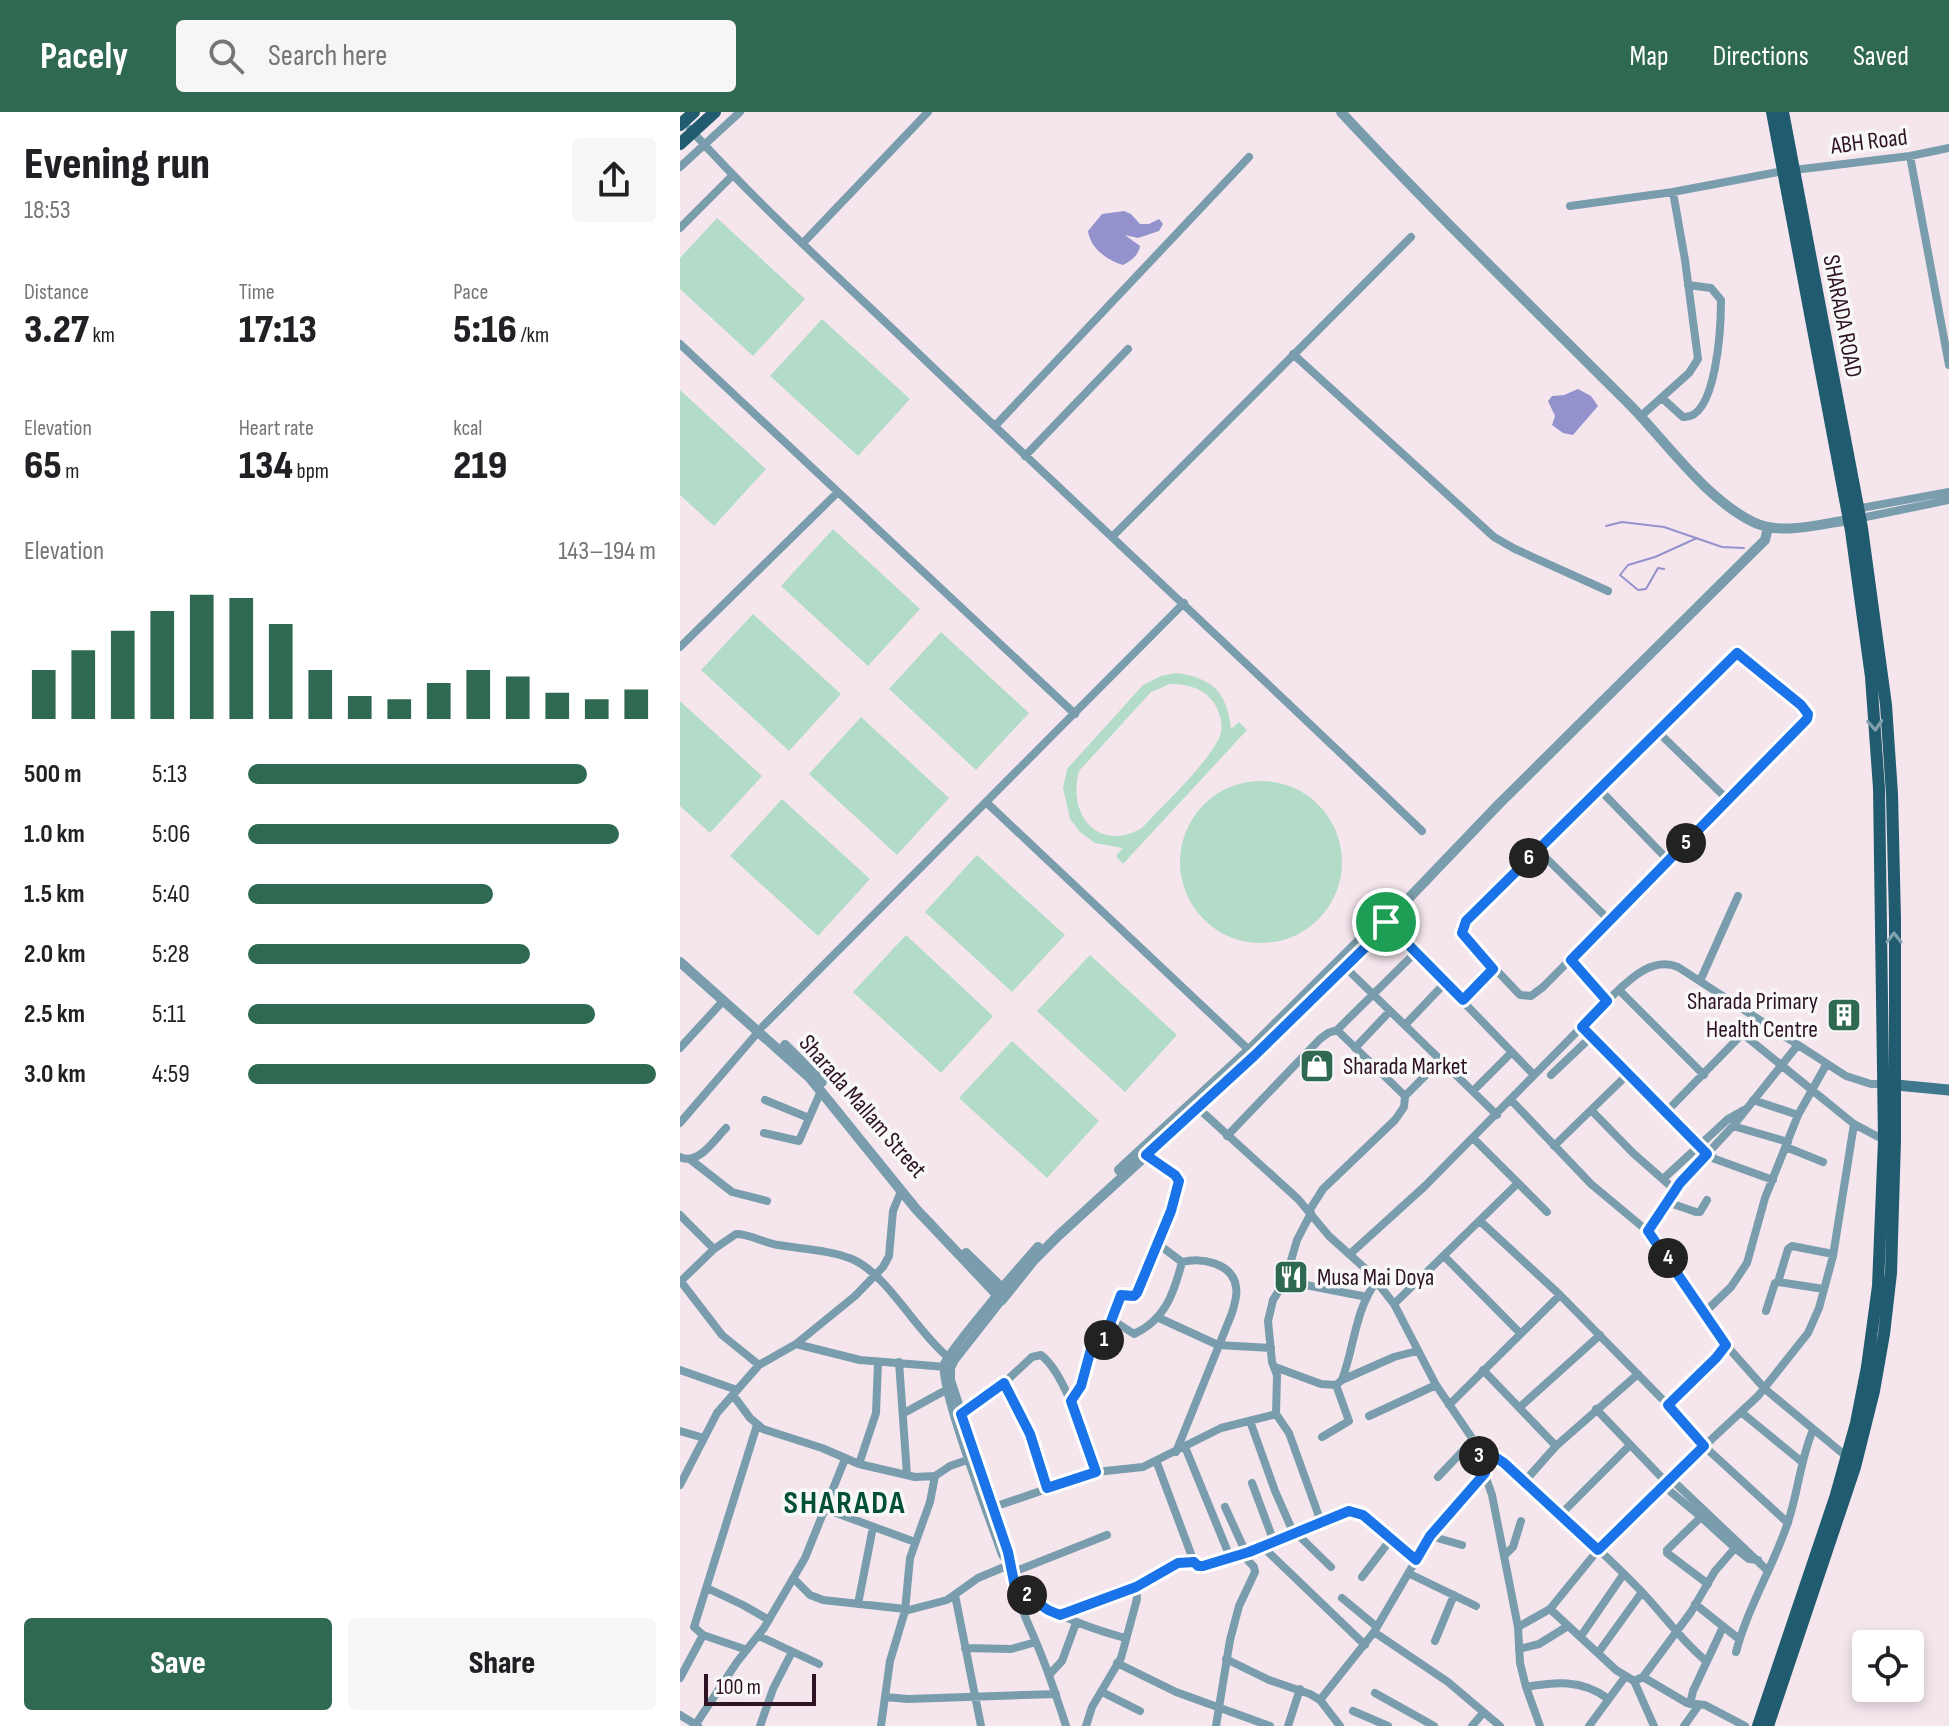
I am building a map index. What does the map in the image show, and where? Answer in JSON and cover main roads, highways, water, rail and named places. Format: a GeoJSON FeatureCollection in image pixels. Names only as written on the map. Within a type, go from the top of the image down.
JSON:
{"type":"FeatureCollection","features":[{"type":"Feature","properties":{"kind":"main road"},"geometry":{"type":"LineString","coordinates":[[682,123],[694,112]]}},
{"type":"Feature","properties":{"kind":"main road"},"geometry":{"type":"LineString","coordinates":[[680,144],[715,112]]}},
{"type":"Feature","properties":{"kind":"main road"},"geometry":{"type":"LineString","coordinates":[[1768,1726],[1855,1467],[1874,1391],[1886,1323],[1892,1254],[1877,756],[1855,523],[1787,163],[1772,112]]}},
{"type":"Feature","properties":{"kind":"main road"},"geometry":{"type":"LineString","coordinates":[[1783,112],[1787,163]]}},
{"type":"Feature","properties":{"kind":"main road"},"geometry":{"type":"LineString","coordinates":[[1888,1084],[1949,1090]]}},
{"type":"Feature","properties":{"kind":"main road"},"geometry":{"type":"LineString","coordinates":[[1758,1726],[1847,1457],[1863,1389],[1878,1286],[1888,1084]]}},
{"type":"Feature","properties":{"kind":"water"},"geometry":{"type":"Polygon","coordinates":[[[1124,211],[1140,224],[1159,219],[1163,224],[1159,231],[1138,238],[1125,235],[1140,246],[1134,258],[1123,265],[1101,253],[1092,243],[1088,231],[1102,214],[1124,211]]]}},
{"type":"Feature","properties":{"kind":"water"},"geometry":{"type":"Polygon","coordinates":[[[1578,389],[1591,396],[1598,406],[1573,435],[1563,433],[1552,425],[1555,416],[1548,401],[1552,396],[1578,389]]]}},
{"type":"Feature","properties":{"kind":"waterway"},"geometry":{"type":"LineString","coordinates":[[1606,526],[1622,522],[1664,527],[1722,547],[1744,548]]}},
{"type":"Feature","properties":{"kind":"waterway"},"geometry":{"type":"LineString","coordinates":[[1664,569],[1658,568],[1646,589],[1638,590],[1620,575],[1628,565],[1697,538]]}},
{"type":"Feature","properties":{"kind":"place","name":"Sharada Primary Health Centre"},"geometry":{"type":"Point","coordinates":[1844,1015]}},
{"type":"Feature","properties":{"kind":"place","name":"Sharada Market"},"geometry":{"type":"Point","coordinates":[1317,1066]}},
{"type":"Feature","properties":{"kind":"place","name":"Musa Mai Doya"},"geometry":{"type":"Point","coordinates":[1291,1277]}},
{"type":"Feature","properties":{"kind":"district","name":"SHARADA"},"geometry":{"type":"Point","coordinates":[845,1502]}}]}
